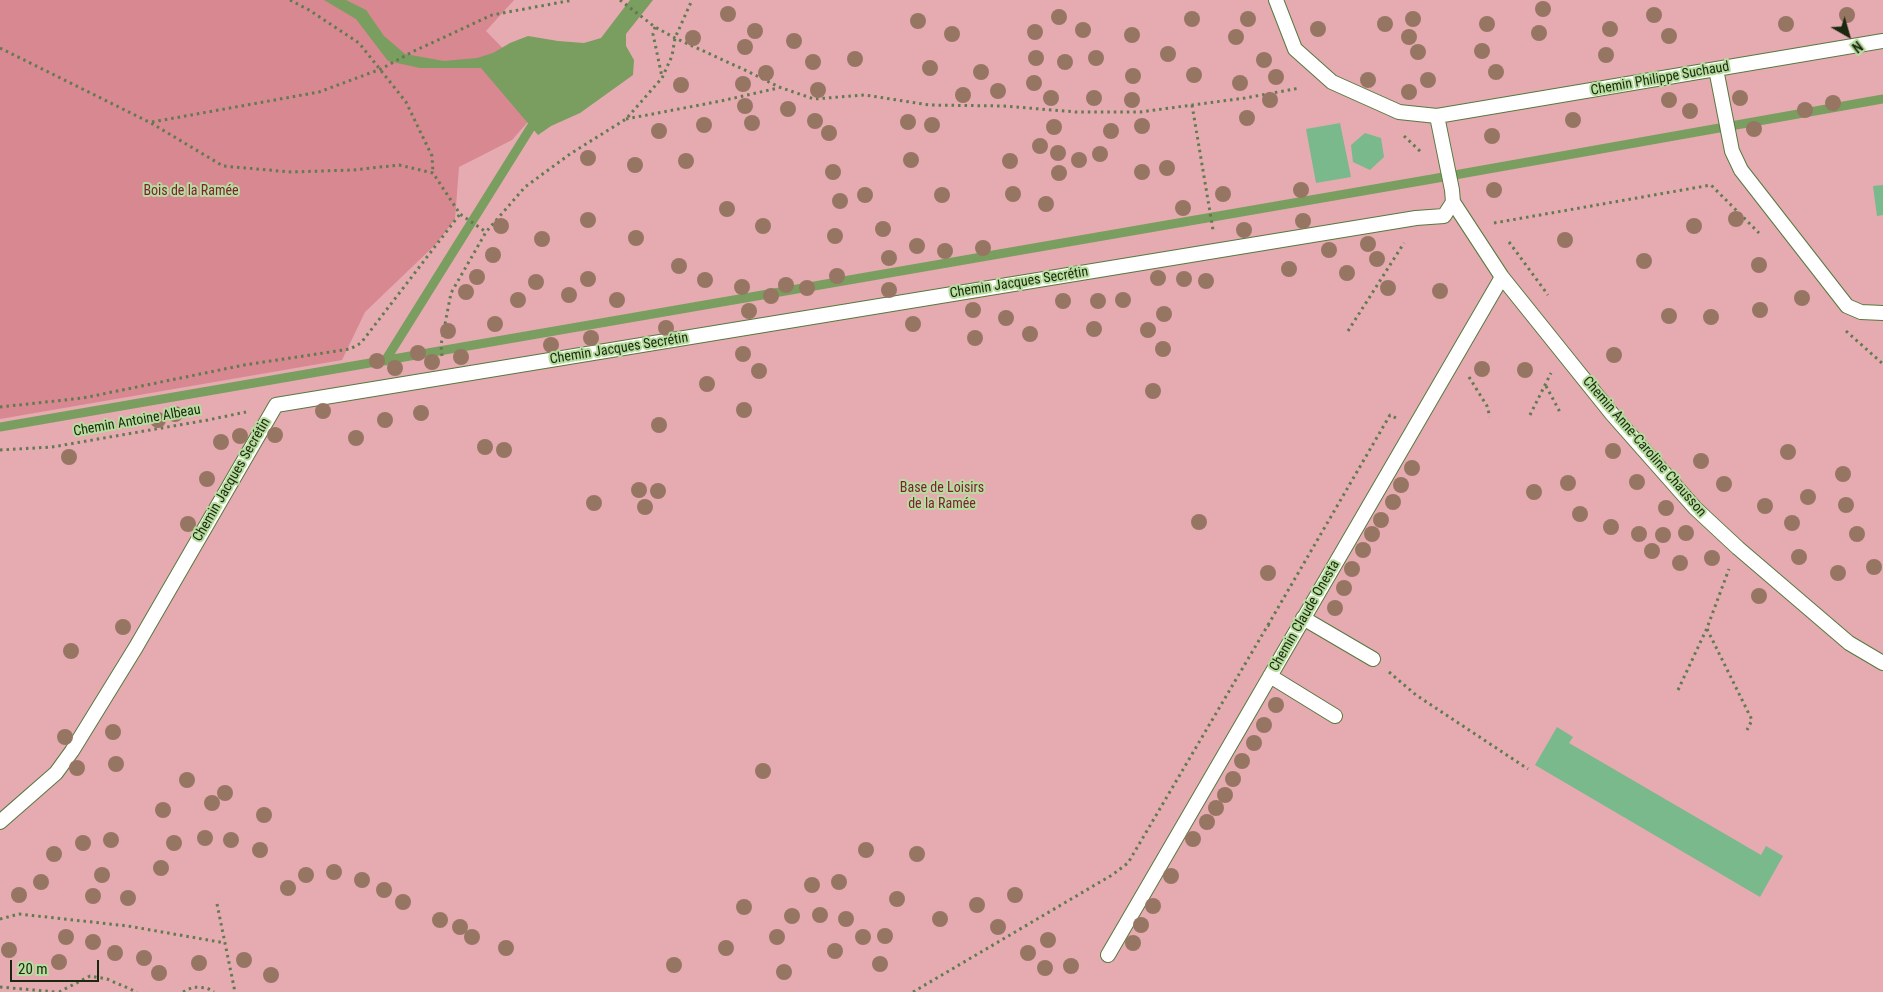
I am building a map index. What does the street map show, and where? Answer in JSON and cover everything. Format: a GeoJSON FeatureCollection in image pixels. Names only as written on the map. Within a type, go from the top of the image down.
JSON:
{"type":"FeatureCollection","features":[{"type":"Feature","properties":{"kind":"lane","name":"Chemin Philippe Suchaud"},"geometry":{"type":"LineString","coordinates":[[1276,0],[1295,49],[1332,82],[1399,112],[1437,116],[1883,41]]}},
{"type":"Feature","properties":{"kind":"lane"},"geometry":{"type":"LineString","coordinates":[[1716,70],[1732,151],[1741,170],[1847,306],[1861,312],[1883,312]]}},
{"type":"Feature","properties":{"kind":"lane"},"geometry":{"type":"LineString","coordinates":[[1437,116],[1452,196]]}},
{"type":"Feature","properties":{"kind":"lane","name":"Chemin Jacques Secrétin"},"geometry":{"type":"LineString","coordinates":[[0,822],[56,772],[72,751],[136,647],[276,405],[1416,218],[1444,216],[1452,196]]}},
{"type":"Feature","properties":{"kind":"lane","name":"Chemin Anne-Caroline Chausson"},"geometry":{"type":"LineString","coordinates":[[1452,196],[1471,232],[1502,277],[1612,414],[1695,508],[1738,548],[1849,643],[1883,663]]}},
{"type":"Feature","properties":{"kind":"lane","name":"Chemin Claude Onesta"},"geometry":{"type":"LineString","coordinates":[[1108,955],[1502,277]]}},
{"type":"Feature","properties":{"kind":"lane"},"geometry":{"type":"LineString","coordinates":[[1303,618],[1373,659]]}},
{"type":"Feature","properties":{"kind":"lane"},"geometry":{"type":"LineString","coordinates":[[1270,676],[1335,716]]}},
{"type":"Feature","properties":{"kind":"path"},"geometry":{"type":"LineString","coordinates":[[290,0],[309,10],[359,43],[381,69],[406,102],[432,156],[433,173],[460,214],[486,232]]}},
{"type":"Feature","properties":{"kind":"path"},"geometry":{"type":"LineString","coordinates":[[151,123],[318,92],[381,69],[412,52],[492,15],[573,0]]}},
{"type":"Feature","properties":{"kind":"path"},"geometry":{"type":"LineString","coordinates":[[620,0],[655,27],[675,38],[748,71],[778,87],[814,99],[864,95],[929,105],[1004,106],[1076,112],[1140,112],[1245,98],[1300,88]]}},
{"type":"Feature","properties":{"kind":"path"},"geometry":{"type":"LineString","coordinates":[[442,360],[440,345],[451,293],[486,232],[525,188],[570,154],[626,118],[662,78],[672,56],[675,38],[692,0]]}},
{"type":"Feature","properties":{"kind":"path"},"geometry":{"type":"LineString","coordinates":[[655,27],[653,34],[662,78]]}},
{"type":"Feature","properties":{"kind":"path"},"geometry":{"type":"LineString","coordinates":[[0,48],[151,123],[223,166],[291,172],[353,170],[399,165],[433,173]]}},
{"type":"Feature","properties":{"kind":"path"},"geometry":{"type":"LineString","coordinates":[[626,118],[722,101],[778,87]]}},
{"type":"Feature","properties":{"kind":"path"},"geometry":{"type":"LineString","coordinates":[[1192,105],[1212,223]]}},
{"type":"Feature","properties":{"kind":"path"},"geometry":{"type":"LineString","coordinates":[[1471,232],[1494,223],[1711,185],[1760,234]]}},
{"type":"Feature","properties":{"kind":"path"},"geometry":{"type":"LineString","coordinates":[[0,407],[83,398],[244,365],[350,349],[362,343],[460,214]]}},
{"type":"Feature","properties":{"kind":"path"},"geometry":{"type":"LineString","coordinates":[[1488,216],[1500,231]]}},
{"type":"Feature","properties":{"kind":"path"},"geometry":{"type":"LineString","coordinates":[[1348,331],[1410,233],[1416,218]]}},
{"type":"Feature","properties":{"kind":"path"},"geometry":{"type":"LineString","coordinates":[[1506,238],[1551,299]]}},
{"type":"Feature","properties":{"kind":"path"},"geometry":{"type":"LineString","coordinates":[[1841,327],[1883,364]]}},
{"type":"Feature","properties":{"kind":"path"},"geometry":{"type":"LineString","coordinates":[[1530,415],[1557,362],[1565,354]]}},
{"type":"Feature","properties":{"kind":"path"},"geometry":{"type":"LineString","coordinates":[[1452,363],[1462,368],[1487,406],[1490,417]]}},
{"type":"Feature","properties":{"kind":"path"},"geometry":{"type":"LineString","coordinates":[[1545,386],[1561,414]]}},
{"type":"Feature","properties":{"kind":"path","name":"Chemin Antoine Albeau"},"geometry":{"type":"LineString","coordinates":[[0,450],[52,447],[208,420],[276,405]]}},
{"type":"Feature","properties":{"kind":"path"},"geometry":{"type":"LineString","coordinates":[[913,992],[1112,875],[1128,863],[1390,415],[1413,429]]}},
{"type":"Feature","properties":{"kind":"path"},"geometry":{"type":"LineString","coordinates":[[1678,690],[1707,628],[1738,548]]}},
{"type":"Feature","properties":{"kind":"path"},"geometry":{"type":"LineString","coordinates":[[1268,624],[1291,638]]}},
{"type":"Feature","properties":{"kind":"path"},"geometry":{"type":"LineString","coordinates":[[1707,628],[1752,720],[1747,730]]}},
{"type":"Feature","properties":{"kind":"path"},"geometry":{"type":"LineString","coordinates":[[1373,659],[1416,695],[1528,769]]}},
{"type":"Feature","properties":{"kind":"path"},"geometry":{"type":"LineString","coordinates":[[217,904],[235,992]]}},
{"type":"Feature","properties":{"kind":"path"},"geometry":{"type":"LineString","coordinates":[[0,918],[19,914],[128,926],[225,943]]}},
{"type":"Feature","properties":{"kind":"path"},"geometry":{"type":"LineString","coordinates":[[0,987],[58,992],[90,976],[107,979],[137,992]]}},
{"type":"Feature","properties":{"kind":"path"},"geometry":{"type":"LineString","coordinates":[[183,992],[193,987],[207,988],[214,992]]}},
{"type":"Feature","properties":{"kind":"green space","name":"Base de Loisirs de la Ramée"},"geometry":{"type":"Polygon","coordinates":[[[0,0],[1883,0],[1883,992],[0,992],[0,0]]]}},
{"type":"Feature","properties":{"kind":"green space","name":"Bois de la Ramée"},"geometry":{"type":"Polygon","coordinates":[[[0,0],[514,0],[486,31],[521,67],[541,107],[512,140],[459,167],[455,219],[436,244],[365,312],[342,360],[0,419],[0,0]]]}},
{"type":"Feature","properties":{"kind":"shaded area"},"geometry":{"type":"Polygon","coordinates":[[[324,0],[346,0],[366,10],[384,36],[405,54],[444,61],[477,58],[493,53],[510,43],[528,36],[584,43],[601,38],[630,0],[653,0],[626,34],[626,46],[634,60],[633,75],[580,113],[551,126],[538,135],[481,68],[420,68],[388,61],[356,19],[324,0]]]}},
{"type":"Feature","properties":{"kind":"building"},"geometry":{"type":"Polygon","coordinates":[[[1340,123],[1351,177],[1316,183],[1306,129],[1340,123]]]}},
{"type":"Feature","properties":{"kind":"building"},"geometry":{"type":"Polygon","coordinates":[[[1365,133],[1381,138],[1384,157],[1370,170],[1353,162],[1351,145],[1365,133]]]}},
{"type":"Feature","properties":{"kind":"building"},"geometry":{"type":"Polygon","coordinates":[[[1883,185],[1883,215],[1877,216],[1873,186],[1883,185]]]}},
{"type":"Feature","properties":{"kind":"building"},"geometry":{"type":"Polygon","coordinates":[[[1557,727],[1573,737],[1569,743],[1761,855],[1766,846],[1783,856],[1760,897],[1535,765],[1557,727]]]}},
{"type":"Feature","properties":{"kind":"waterway"},"geometry":{"type":"LineString","coordinates":[[0,427],[1883,99]]}},
{"type":"Feature","properties":{"kind":"waterway"},"geometry":{"type":"LineString","coordinates":[[385,361],[531,127],[539,119]]}}]}
